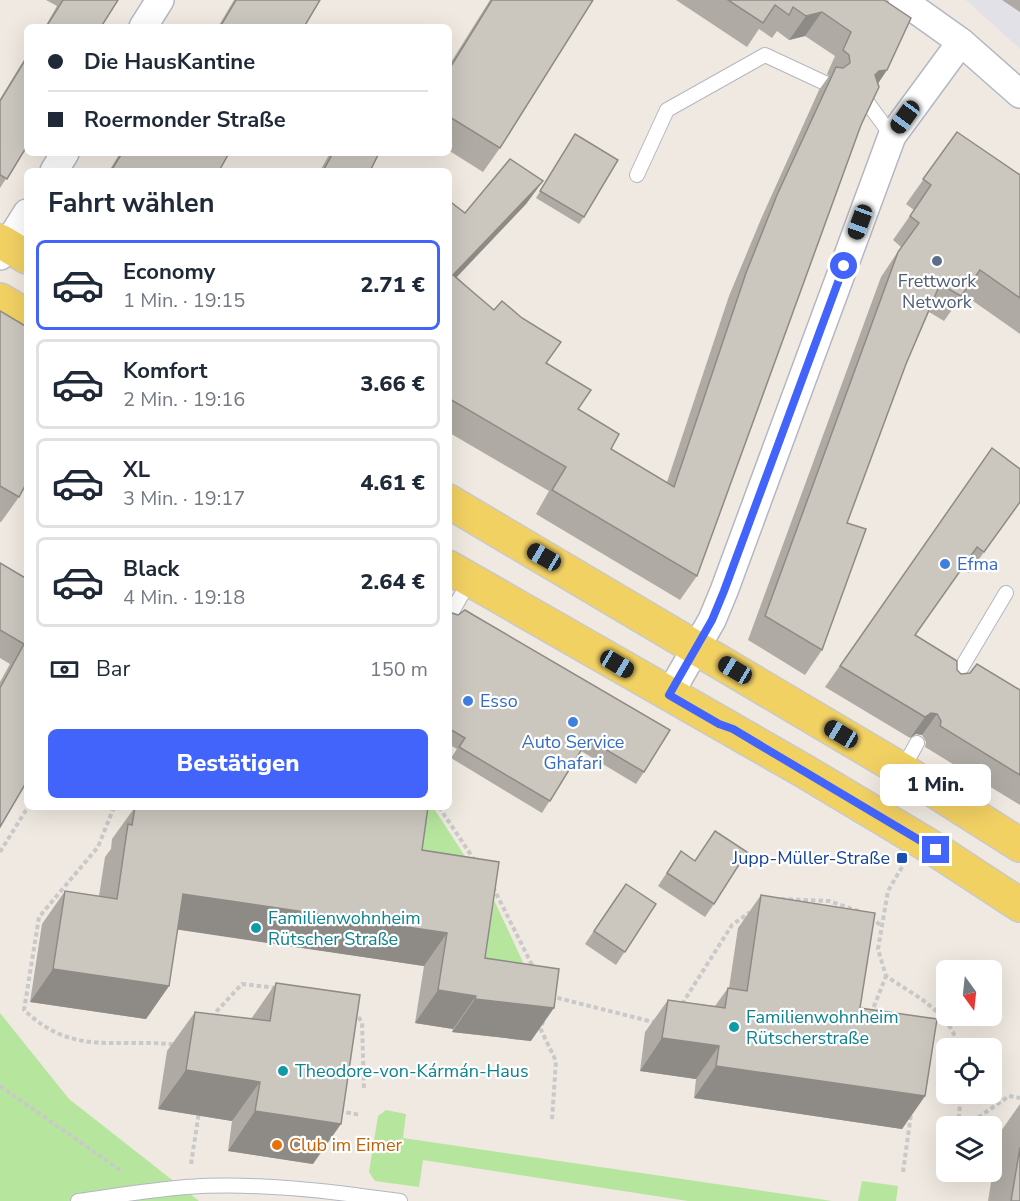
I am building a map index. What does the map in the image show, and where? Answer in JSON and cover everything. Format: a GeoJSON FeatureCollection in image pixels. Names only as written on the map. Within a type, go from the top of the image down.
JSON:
{"type":"FeatureCollection","features":[{"type":"Feature","properties":{"kind":"main road"},"geometry":{"type":"LineString","coordinates":[[0,300],[24,314]]}},
{"type":"Feature","properties":{"kind":"main road"},"geometry":{"type":"LineString","coordinates":[[452,503],[697,647],[910,757],[1020,845]]}},
{"type":"Feature","properties":{"kind":"main road"},"geometry":{"type":"LineString","coordinates":[[459,574],[804,771],[936,850],[1020,905]]}},
{"type":"Feature","properties":{"kind":"street"},"geometry":{"type":"LineString","coordinates":[[145,24],[160,0]]}},
{"type":"Feature","properties":{"kind":"street"},"geometry":{"type":"LineString","coordinates":[[902,0],[961,42],[1020,94]]}},
{"type":"Feature","properties":{"kind":"street"},"geometry":{"type":"LineString","coordinates":[[669,695],[697,647],[724,591],[891,136],[961,42]]}},
{"type":"Feature","properties":{"kind":"street"},"geometry":{"type":"LineString","coordinates":[[9,250],[24,219]]}},
{"type":"Feature","properties":{"kind":"lane"},"geometry":{"type":"LineString","coordinates":[[637,175],[667,110],[765,55],[825,83]]}},
{"type":"Feature","properties":{"kind":"lane"},"geometry":{"type":"LineString","coordinates":[[867,102],[891,136]]}},
{"type":"Feature","properties":{"kind":"lane"},"geometry":{"type":"LineString","coordinates":[[452,604],[459,574]]}},
{"type":"Feature","properties":{"kind":"lane"},"geometry":{"type":"LineString","coordinates":[[950,687],[1006,594]]}},
{"type":"Feature","properties":{"kind":"lane"},"geometry":{"type":"LineString","coordinates":[[78,1201],[188,1187],[252,1186],[348,1193],[400,1201]]}},
{"type":"Feature","properties":{"kind":"path"},"geometry":{"type":"LineString","coordinates":[[0,852],[26,810]]}},
{"type":"Feature","properties":{"kind":"path"},"geometry":{"type":"LineString","coordinates":[[113,810],[98,847],[39,917],[24,1010],[42,1026],[75,1041],[114,1045],[148,1041],[183,1046]]}},
{"type":"Feature","properties":{"kind":"path"},"geometry":{"type":"LineString","coordinates":[[441,810],[478,865]]}},
{"type":"Feature","properties":{"kind":"path"},"geometry":{"type":"LineString","coordinates":[[491,885],[537,976]]}},
{"type":"Feature","properties":{"kind":"path"},"geometry":{"type":"LineString","coordinates":[[888,891],[878,949],[886,976],[940,1013],[955,1032],[956,1038]]}},
{"type":"Feature","properties":{"kind":"path"},"geometry":{"type":"LineString","coordinates":[[776,901],[785,898],[829,901],[855,908],[882,926]]}},
{"type":"Feature","properties":{"kind":"path"},"geometry":{"type":"LineString","coordinates":[[676,1013],[732,926],[759,905]]}},
{"type":"Feature","properties":{"kind":"path"},"geometry":{"type":"LineString","coordinates":[[870,1020],[876,996],[886,976]]}},
{"type":"Feature","properties":{"kind":"path"},"geometry":{"type":"LineString","coordinates":[[214,1022],[216,1012],[242,984],[287,989]]}},
{"type":"Feature","properties":{"kind":"path"},"geometry":{"type":"LineString","coordinates":[[545,1007],[547,996],[668,1026]]}},
{"type":"Feature","properties":{"kind":"path"},"geometry":{"type":"LineString","coordinates":[[350,1005],[362,1022],[364,1091]]}},
{"type":"Feature","properties":{"kind":"path"},"geometry":{"type":"LineString","coordinates":[[543,1019],[541,1030],[556,1061],[552,1120]]}},
{"type":"Feature","properties":{"kind":"path"},"geometry":{"type":"LineString","coordinates":[[0,1086],[118,1168]]}},
{"type":"Feature","properties":{"kind":"path"},"geometry":{"type":"LineString","coordinates":[[980,1116],[1008,1096],[1020,1098]]}},
{"type":"Feature","properties":{"kind":"path"},"geometry":{"type":"LineString","coordinates":[[903,1172],[912,1106]]}},
{"type":"Feature","properties":{"kind":"path"},"geometry":{"type":"LineString","coordinates":[[188,1187],[199,1107]]}},
{"type":"Feature","properties":{"kind":"path"},"geometry":{"type":"LineString","coordinates":[[330,1110],[360,1115]]}},
{"type":"Feature","properties":{"kind":"shaded area"},"geometry":{"type":"Polygon","coordinates":[[[966,0],[1020,0],[1020,49],[966,0]]]}},
{"type":"Feature","properties":{"kind":"green space"},"geometry":{"type":"Polygon","coordinates":[[[424,810],[435,810],[483,884],[415,874],[424,810]]]}},
{"type":"Feature","properties":{"kind":"green space"},"geometry":{"type":"Polygon","coordinates":[[[494,900],[535,988],[482,981],[494,900]]]}},
{"type":"Feature","properties":{"kind":"green space"},"geometry":{"type":"Polygon","coordinates":[[[0,1013],[69,1099],[199,1201],[0,1201],[0,1013]]]}},
{"type":"Feature","properties":{"kind":"green space"},"geometry":{"type":"Polygon","coordinates":[[[386,1110],[406,1114],[403,1138],[832,1201],[688,1201],[423,1160],[419,1187],[375,1181],[369,1172],[378,1116],[386,1110]]]}},
{"type":"Feature","properties":{"kind":"green space"},"geometry":{"type":"Polygon","coordinates":[[[862,1181],[898,1186],[896,1201],[858,1201],[862,1181]]]}},
{"type":"Feature","properties":{"kind":"building"},"geometry":{"type":"Polygon","coordinates":[[[63,0],[118,0],[103,24],[48,24],[63,0]]]}},
{"type":"Feature","properties":{"kind":"building"},"geometry":{"type":"Polygon","coordinates":[[[236,0],[320,0],[306,24],[222,24],[236,0]]]}},
{"type":"Feature","properties":{"kind":"building"},"geometry":{"type":"Polygon","coordinates":[[[492,0],[593,0],[500,148],[452,118],[452,65],[492,0]]]}},
{"type":"Feature","properties":{"kind":"building"},"geometry":{"type":"Polygon","coordinates":[[[728,0],[884,0],[911,18],[887,70],[879,71],[875,75],[879,87],[861,125],[697,576],[552,490],[566,467],[452,400],[452,203],[465,213],[510,159],[543,181],[453,275],[494,310],[502,301],[522,318],[561,342],[546,363],[591,390],[578,409],[619,434],[611,449],[674,487],[746,273],[777,195],[836,67],[843,68],[850,63],[849,55],[843,50],[851,32],[822,12],[806,16],[793,7],[789,15],[775,5],[763,23],[728,0]]]}},
{"type":"Feature","properties":{"kind":"building"},"geometry":{"type":"Polygon","coordinates":[[[24,62],[24,151],[7,179],[0,175],[0,101],[24,62]]]}},
{"type":"Feature","properties":{"kind":"building"},"geometry":{"type":"Polygon","coordinates":[[[957,132],[1020,175],[1020,298],[980,270],[961,296],[940,284],[906,364],[847,523],[866,529],[822,650],[765,616],[898,252],[919,223],[910,216],[931,185],[923,179],[957,132]]]}},
{"type":"Feature","properties":{"kind":"building"},"geometry":{"type":"Polygon","coordinates":[[[575,134],[618,160],[584,217],[540,191],[575,134]]]}},
{"type":"Feature","properties":{"kind":"building"},"geometry":{"type":"Polygon","coordinates":[[[120,156],[227,156],[221,168],[113,168],[120,156]]]}},
{"type":"Feature","properties":{"kind":"building"},"geometry":{"type":"Polygon","coordinates":[[[331,156],[378,156],[372,168],[325,168],[331,156]]]}},
{"type":"Feature","properties":{"kind":"building"},"geometry":{"type":"Polygon","coordinates":[[[0,311],[24,325],[24,488],[19,497],[0,486],[0,311]]]}},
{"type":"Feature","properties":{"kind":"building"},"geometry":{"type":"Polygon","coordinates":[[[992,448],[1020,469],[1020,502],[984,552],[977,547],[915,635],[957,661],[957,670],[961,674],[970,673],[977,664],[1020,690],[1020,775],[940,726],[941,721],[937,714],[931,713],[925,717],[840,666],[992,448]]]}},
{"type":"Feature","properties":{"kind":"building"},"geometry":{"type":"Polygon","coordinates":[[[0,563],[24,577],[24,644],[0,630],[0,563]]]}},
{"type":"Feature","properties":{"kind":"building"},"geometry":{"type":"Polygon","coordinates":[[[465,610],[670,730],[644,772],[588,739],[550,801],[459,747],[465,738],[452,730],[452,613],[458,615],[465,610]]]}},
{"type":"Feature","properties":{"kind":"building"},"geometry":{"type":"Polygon","coordinates":[[[24,644],[24,786],[0,827],[0,688],[24,644]]]}},
{"type":"Feature","properties":{"kind":"building"},"geometry":{"type":"Polygon","coordinates":[[[134,810],[428,810],[422,850],[499,862],[485,958],[559,969],[554,1008],[475,999],[476,996],[438,990],[447,933],[183,894],[169,986],[53,969],[65,891],[117,899],[128,824],[132,825],[134,810]]]}},
{"type":"Feature","properties":{"kind":"building"},"geometry":{"type":"Polygon","coordinates":[[[715,831],[747,852],[714,904],[667,873],[681,851],[695,861],[715,831]]]}},
{"type":"Feature","properties":{"kind":"building"},"geometry":{"type":"Polygon","coordinates":[[[626,884],[656,904],[625,952],[594,931],[626,884]]]}},
{"type":"Feature","properties":{"kind":"building"},"geometry":{"type":"Polygon","coordinates":[[[761,895],[875,913],[860,1008],[936,1019],[925,1096],[716,1066],[719,1046],[662,1038],[668,1000],[725,1008],[728,988],[747,991],[761,895]]]}},
{"type":"Feature","properties":{"kind":"building"},"geometry":{"type":"Polygon","coordinates":[[[276,983],[360,995],[341,1124],[255,1111],[260,1082],[186,1070],[195,1012],[270,1021],[276,983]]]}},
{"type":"Feature","properties":{"kind":"building"},"geometry":{"type":"Polygon","coordinates":[[[1020,1147],[1020,1201],[1011,1201],[1020,1147]]]}},
{"type":"Feature","properties":{"kind":"place","name":"Frettwork Network"},"geometry":{"type":"Point","coordinates":[937,261]}},
{"type":"Feature","properties":{"kind":"place","name":"Efma"},"geometry":{"type":"Point","coordinates":[945,564]}},
{"type":"Feature","properties":{"kind":"place","name":"Esso"},"geometry":{"type":"Point","coordinates":[468,701]}},
{"type":"Feature","properties":{"kind":"place","name":"Auto Service Ghafari"},"geometry":{"type":"Point","coordinates":[573,722]}},
{"type":"Feature","properties":{"kind":"place","name":"Jupp-Müller-Straße"},"geometry":{"type":"Point","coordinates":[902,858]}},
{"type":"Feature","properties":{"kind":"place","name":"Familienwohnheim Rütscher Straße"},"geometry":{"type":"Point","coordinates":[256,928]}},
{"type":"Feature","properties":{"kind":"place","name":"Familienwohnheim Rütscherstraße"},"geometry":{"type":"Point","coordinates":[734,1027]}},
{"type":"Feature","properties":{"kind":"place","name":"Theodore-von-Kármán-Haus"},"geometry":{"type":"Point","coordinates":[283,1071]}},
{"type":"Feature","properties":{"kind":"place","name":"Club im Eimer"},"geometry":{"type":"Point","coordinates":[277,1145]}},
{"type":"Feature","properties":{"kind":"route"},"geometry":{"type":"LineString","coordinates":[[844,266],[724,591],[712,620],[669,695],[719,724],[733,729],[936,850]]}}]}
